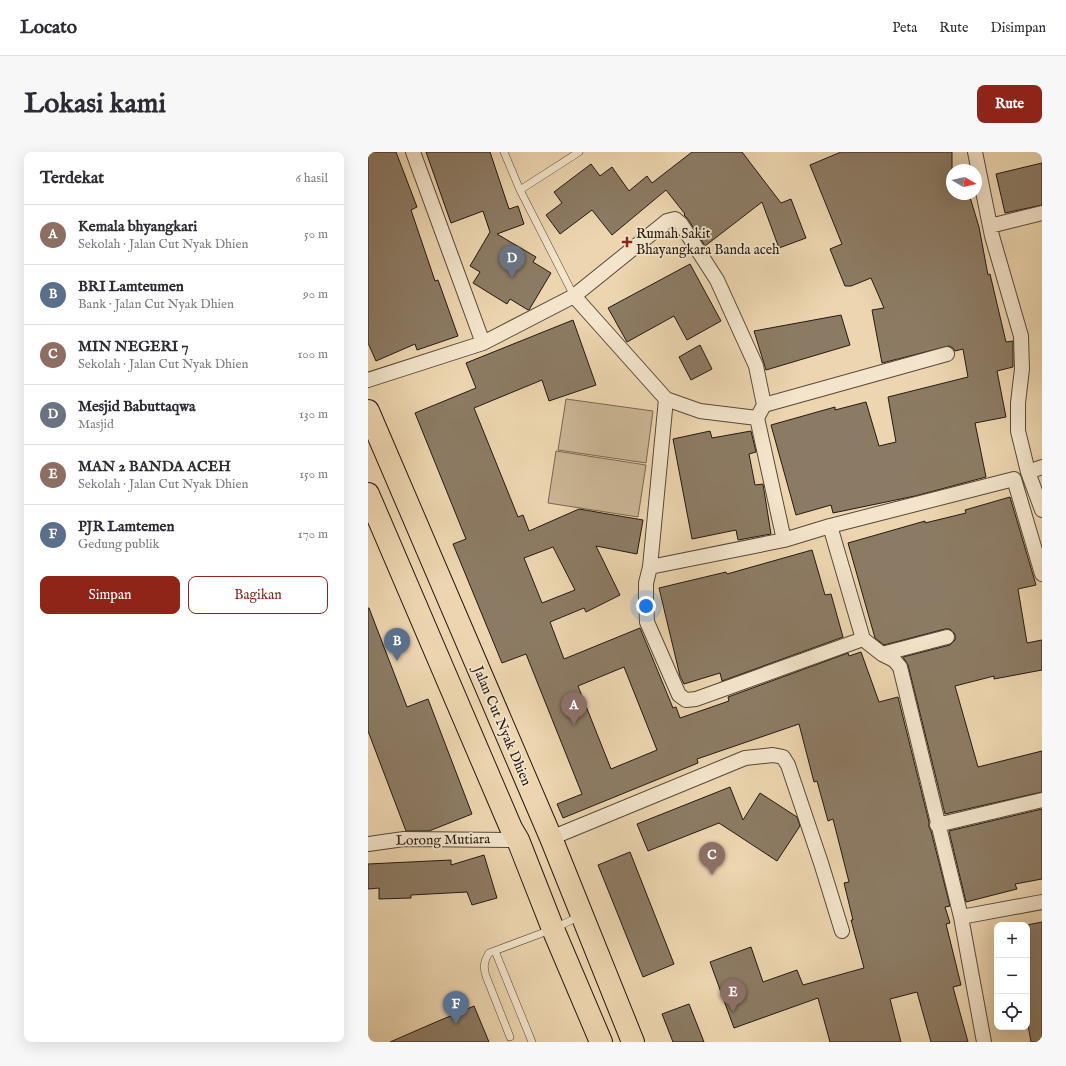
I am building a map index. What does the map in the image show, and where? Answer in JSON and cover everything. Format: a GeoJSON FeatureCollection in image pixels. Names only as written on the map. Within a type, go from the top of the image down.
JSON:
{"type":"FeatureCollection","features":[{"type":"Feature","properties":{"kind":"highway","name":"Jalan Cut Nyak Dhien"},"geometry":{"type":"LineString","coordinates":[[368,411],[550,838],[633,1042]]}},
{"type":"Feature","properties":{"kind":"highway"},"geometry":{"type":"LineString","coordinates":[[368,494],[511,828],[518,840],[552,929],[601,1042]]}},
{"type":"Feature","properties":{"kind":"street"},"geometry":{"type":"LineString","coordinates":[[412,152],[483,343]]}},
{"type":"Feature","properties":{"kind":"street"},"geometry":{"type":"LineString","coordinates":[[975,152],[990,226],[1021,336],[1022,369],[1018,404],[1018,431],[1028,472],[1042,510]]}},
{"type":"Feature","properties":{"kind":"street"},"geometry":{"type":"LineString","coordinates":[[990,226],[1042,214]]}},
{"type":"Feature","properties":{"kind":"street"},"geometry":{"type":"LineString","coordinates":[[368,380],[483,343],[574,296],[667,221],[675,219],[681,224],[717,280],[756,366],[764,405],[757,418],[784,540]]}},
{"type":"Feature","properties":{"kind":"street"},"geometry":{"type":"LineString","coordinates":[[574,296],[666,399],[700,411],[757,418]]}},
{"type":"Feature","properties":{"kind":"street"},"geometry":{"type":"LineString","coordinates":[[764,405],[946,354]]}},
{"type":"Feature","properties":{"kind":"street"},"geometry":{"type":"LineString","coordinates":[[666,399],[650,567],[646,583],[647,622],[678,695],[686,700],[696,699],[863,639]]}},
{"type":"Feature","properties":{"kind":"street"},"geometry":{"type":"LineString","coordinates":[[1028,472],[1042,468]]}},
{"type":"Feature","properties":{"kind":"street"},"geometry":{"type":"LineString","coordinates":[[650,567],[784,540],[830,526],[1014,479],[1042,574]]}},
{"type":"Feature","properties":{"kind":"street"},"geometry":{"type":"LineString","coordinates":[[830,526],[863,639],[882,654],[894,660],[900,667],[937,825],[961,917],[984,1042]]}},
{"type":"Feature","properties":{"kind":"street"},"geometry":{"type":"LineString","coordinates":[[882,654],[947,637]]}},
{"type":"Feature","properties":{"kind":"street"},"geometry":{"type":"LineString","coordinates":[[550,838],[746,758],[773,755],[783,756],[788,765],[819,856],[842,931]]}},
{"type":"Feature","properties":{"kind":"street"},"geometry":{"type":"LineString","coordinates":[[937,825],[1042,800]]}},
{"type":"Feature","properties":{"kind":"street","name":"Lorong Mutiara"},"geometry":{"type":"LineString","coordinates":[[368,844],[404,839],[518,840]]}},
{"type":"Feature","properties":{"kind":"street"},"geometry":{"type":"LineString","coordinates":[[961,917],[1042,902]]}},
{"type":"Feature","properties":{"kind":"lane"},"geometry":{"type":"LineString","coordinates":[[504,152],[520,190],[574,296]]}},
{"type":"Feature","properties":{"kind":"lane"},"geometry":{"type":"LineString","coordinates":[[520,190],[579,152]]}},
{"type":"Feature","properties":{"kind":"lane"},"geometry":{"type":"LineString","coordinates":[[510,1037],[484,971],[485,959],[489,953],[552,929],[582,915]]}},
{"type":"Feature","properties":{"kind":"lane"},"geometry":{"type":"LineString","coordinates":[[495,951],[532,1042]]}},
{"type":"Feature","properties":{"kind":"shaded area"},"geometry":{"type":"Polygon","coordinates":[[[566,399],[653,411],[646,463],[558,450],[566,399]]]}},
{"type":"Feature","properties":{"kind":"shaded area"},"geometry":{"type":"Polygon","coordinates":[[[556,451],[646,465],[638,517],[548,503],[556,451]]]}},
{"type":"Feature","properties":{"kind":"building"},"geometry":{"type":"Polygon","coordinates":[[[368,152],[396,152],[417,207],[411,210],[435,281],[438,280],[458,336],[417,350],[415,344],[376,361],[368,343],[368,152]]]}},
{"type":"Feature","properties":{"kind":"building"},"geometry":{"type":"Polygon","coordinates":[[[426,152],[490,152],[509,209],[518,206],[524,224],[497,234],[536,257],[533,262],[551,273],[529,310],[510,299],[507,304],[473,283],[480,272],[470,266],[490,232],[483,211],[451,223],[426,152]]]}},
{"type":"Feature","properties":{"kind":"building"},"geometry":{"type":"Polygon","coordinates":[[[692,152],[742,152],[781,203],[791,199],[806,238],[779,248],[762,202],[705,246],[684,215],[685,214],[666,190],[612,235],[592,210],[560,234],[546,215],[562,203],[554,192],[591,164],[600,176],[612,167],[629,191],[647,176],[652,183],[692,152]]]}},
{"type":"Feature","properties":{"kind":"building"},"geometry":{"type":"Polygon","coordinates":[[[841,152],[952,152],[952,164],[946,164],[946,200],[971,200],[979,227],[988,275],[990,274],[1006,342],[1013,341],[1013,367],[997,371],[1006,417],[975,423],[986,477],[915,496],[833,513],[831,505],[796,515],[771,425],[835,407],[835,410],[866,402],[879,446],[896,442],[888,397],[968,377],[963,349],[955,351],[949,346],[882,363],[872,310],[884,308],[871,278],[851,286],[845,286],[830,249],[842,244],[810,165],[841,152]]]}},
{"type":"Feature","properties":{"kind":"building"},"geometry":{"type":"Polygon","coordinates":[[[1042,163],[1042,205],[1005,213],[996,174],[1042,163]]]}},
{"type":"Feature","properties":{"kind":"building"},"geometry":{"type":"Polygon","coordinates":[[[690,264],[721,321],[687,340],[674,316],[627,342],[608,308],[690,264]]]}},
{"type":"Feature","properties":{"kind":"building"},"geometry":{"type":"Polygon","coordinates":[[[841,315],[850,345],[766,370],[754,331],[841,315]]]}},
{"type":"Feature","properties":{"kind":"building"},"geometry":{"type":"Polygon","coordinates":[[[573,320],[596,385],[549,401],[542,380],[474,408],[518,517],[523,515],[529,531],[579,509],[643,520],[637,554],[596,546],[620,595],[586,612],[584,608],[550,622],[564,659],[640,628],[673,708],[676,707],[680,718],[729,701],[728,697],[848,653],[849,656],[861,652],[879,702],[898,697],[929,827],[950,906],[945,907],[950,923],[946,924],[961,985],[953,987],[968,1042],[931,1042],[917,992],[890,999],[901,1042],[830,1042],[818,998],[734,1028],[710,962],[751,947],[763,982],[797,970],[803,985],[864,968],[851,920],[853,920],[844,883],[849,882],[833,819],[828,821],[817,781],[814,782],[799,724],[697,759],[698,763],[563,818],[557,804],[582,794],[526,654],[502,663],[453,544],[466,539],[415,413],[476,388],[466,363],[573,320]],[[553,547],[524,558],[542,603],[575,590],[553,547]],[[624,667],[578,686],[611,769],[657,750],[624,667]]]}},
{"type":"Feature","properties":{"kind":"building"},"geometry":{"type":"Polygon","coordinates":[[[700,345],[712,369],[691,380],[679,357],[700,345]]]}},
{"type":"Feature","properties":{"kind":"building"},"geometry":{"type":"Polygon","coordinates":[[[710,431],[712,438],[751,431],[756,452],[749,454],[755,485],[763,484],[771,534],[738,540],[736,530],[692,539],[673,439],[710,431]]]}},
{"type":"Feature","properties":{"kind":"building"},"geometry":{"type":"Polygon","coordinates":[[[1010,497],[1036,585],[1018,589],[1027,643],[1042,640],[1042,670],[994,679],[994,676],[955,686],[978,767],[1042,751],[1042,792],[945,814],[908,665],[903,657],[950,645],[955,640],[955,634],[950,629],[945,629],[884,645],[875,638],[848,543],[925,521],[925,523],[966,513],[965,510],[1010,497]]]}},
{"type":"Feature","properties":{"kind":"building"},"geometry":{"type":"Polygon","coordinates":[[[812,550],[825,595],[831,594],[843,637],[722,681],[720,673],[684,684],[680,676],[659,588],[726,572],[727,574],[812,550]]]}},
{"type":"Feature","properties":{"kind":"building"},"geometry":{"type":"Polygon","coordinates":[[[368,608],[407,707],[428,699],[472,814],[429,831],[406,831],[368,731],[368,608]]]}},
{"type":"Feature","properties":{"kind":"building"},"geometry":{"type":"Polygon","coordinates":[[[730,787],[743,820],[760,793],[797,817],[800,826],[777,861],[719,823],[648,851],[637,824],[730,787]]]}},
{"type":"Feature","properties":{"kind":"building"},"geometry":{"type":"Polygon","coordinates":[[[1042,809],[1042,879],[1015,884],[1017,889],[966,902],[949,831],[1042,809]]]}},
{"type":"Feature","properties":{"kind":"building"},"geometry":{"type":"Polygon","coordinates":[[[630,852],[674,964],[643,977],[598,865],[630,852]]]}},
{"type":"Feature","properties":{"kind":"building"},"geometry":{"type":"Polygon","coordinates":[[[484,855],[497,898],[472,905],[467,892],[411,895],[411,898],[379,899],[379,888],[368,889],[368,864],[451,860],[451,865],[484,855]]]}},
{"type":"Feature","properties":{"kind":"building"},"geometry":{"type":"Polygon","coordinates":[[[1042,922],[1042,1042],[1031,1042],[1029,1030],[1030,924],[1042,922]]]}},
{"type":"Feature","properties":{"kind":"building"},"geometry":{"type":"Polygon","coordinates":[[[689,1004],[704,1042],[673,1042],[662,1014],[689,1004]]]}},
{"type":"Feature","properties":{"kind":"building"},"geometry":{"type":"Polygon","coordinates":[[[474,1006],[489,1042],[390,1042],[436,1022],[474,1006]]]}},
{"type":"Feature","properties":{"kind":"place","name":"Rumah Sakit Bhayangkara Banda aceh"},"geometry":{"type":"Point","coordinates":[627,242]}},
{"type":"Feature","properties":{"kind":"place","name":"Mesjid Babuttaqwa"},"geometry":{"type":"Point","coordinates":[512,278]}},
{"type":"Feature","properties":{"kind":"place","name":"BRI Lamteumen"},"geometry":{"type":"Point","coordinates":[397,661]}},
{"type":"Feature","properties":{"kind":"place","name":"Kemala bhyangkari"},"geometry":{"type":"Point","coordinates":[574,725]}},
{"type":"Feature","properties":{"kind":"place","name":"MIN NEGERI 7"},"geometry":{"type":"Point","coordinates":[712,875]}},
{"type":"Feature","properties":{"kind":"place","name":"MAN 2 BANDA ACEH"},"geometry":{"type":"Point","coordinates":[733,1012]}},
{"type":"Feature","properties":{"kind":"place","name":"PJR Lamtemen"},"geometry":{"type":"Point","coordinates":[456,1024]}}]}
